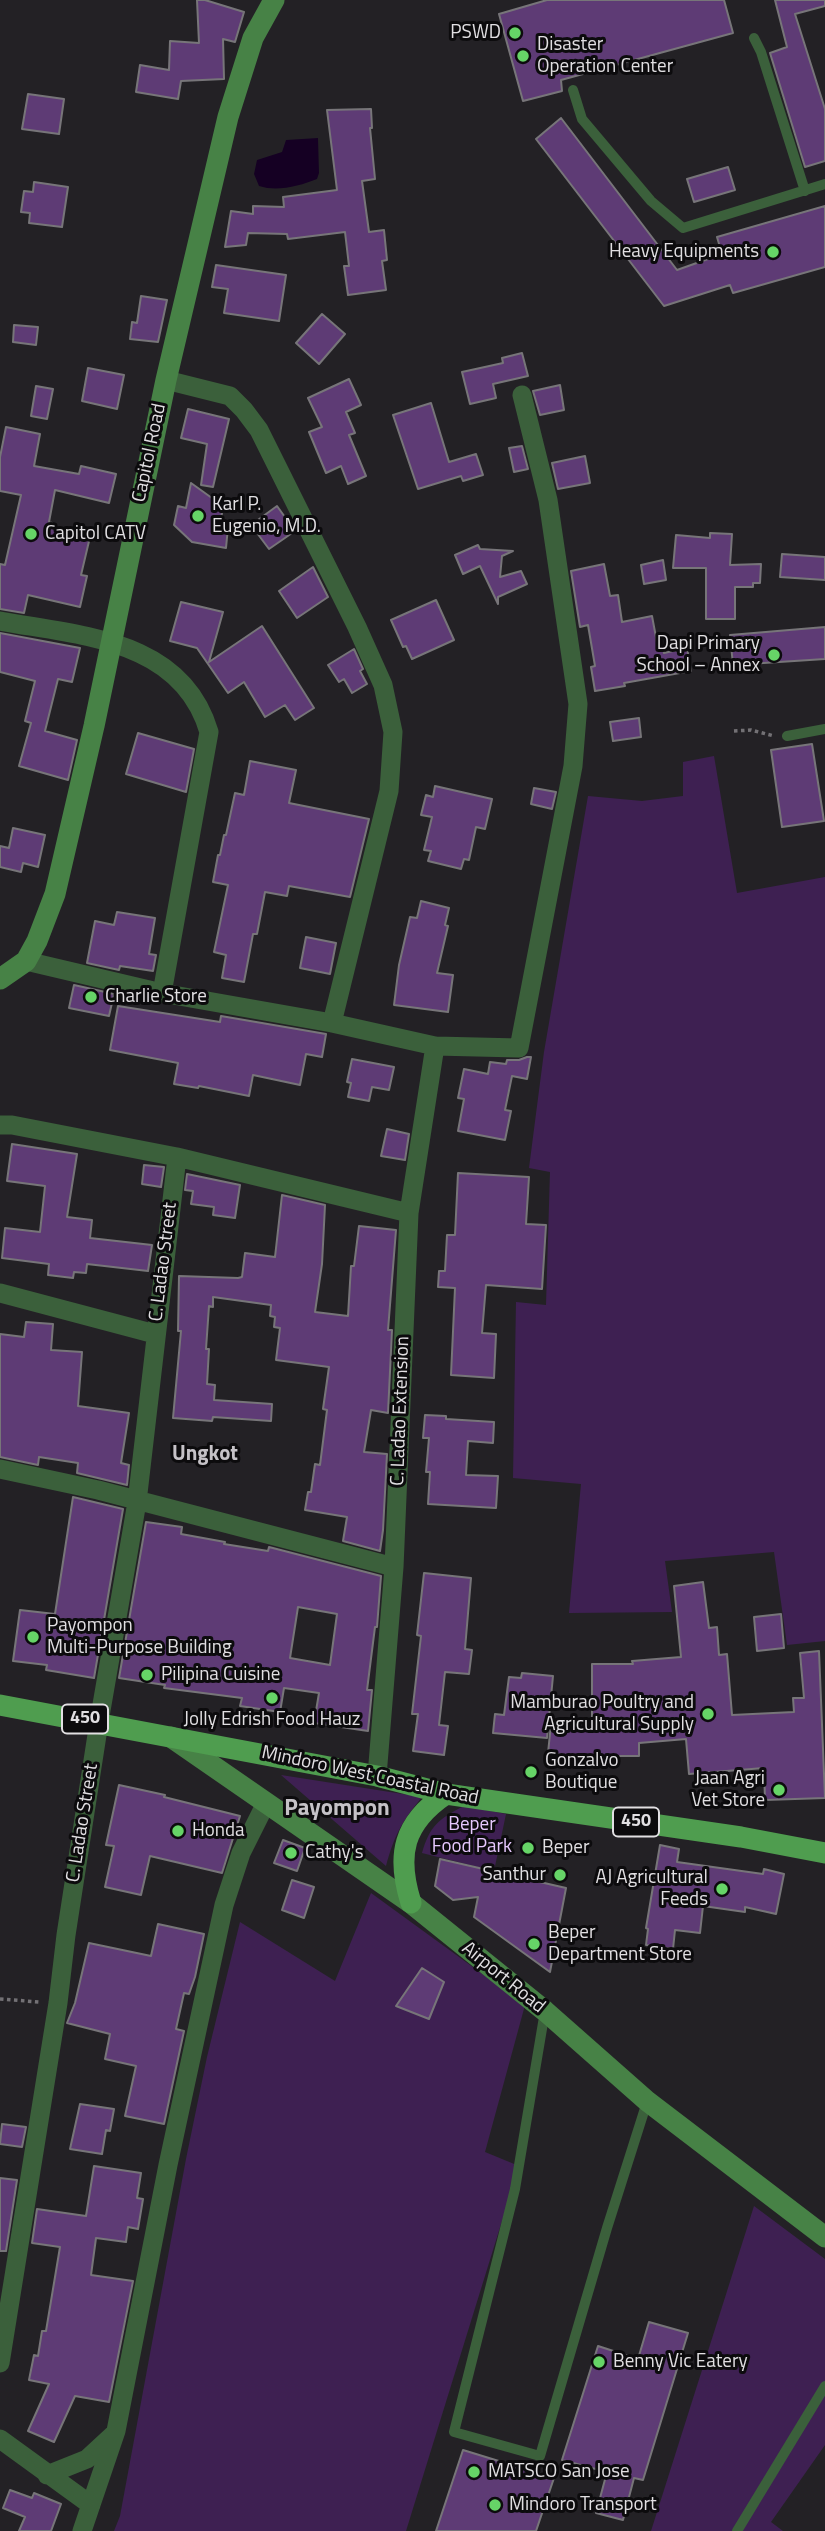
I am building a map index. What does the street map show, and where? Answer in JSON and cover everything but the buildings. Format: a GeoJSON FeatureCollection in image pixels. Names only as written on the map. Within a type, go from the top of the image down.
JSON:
{"type":"FeatureCollection","features":[{"type":"Feature","properties":{"kind":"main road","name":"Mindoro West Coastal Road"},"geometry":{"type":"LineString","coordinates":[[0,1705],[377,1776],[446,1794],[741,1837],[825,1853]]}},
{"type":"Feature","properties":{"kind":"main road"},"geometry":{"type":"LineString","coordinates":[[411,1903],[403,1878],[404,1851],[409,1835],[419,1816],[446,1794]]}},
{"type":"Feature","properties":{"kind":"street","name":"Capitol Road"},"geometry":{"type":"LineString","coordinates":[[0,979],[26,961],[37,941],[55,894],[166,380],[228,117],[253,38],[274,0]]}},
{"type":"Feature","properties":{"kind":"street"},"geometry":{"type":"LineString","coordinates":[[166,380],[230,396],[259,430],[383,685],[393,732],[388,791],[332,1023]]}},
{"type":"Feature","properties":{"kind":"street"},"geometry":{"type":"LineString","coordinates":[[26,961],[162,993],[332,1023],[435,1046],[520,1048],[573,766],[578,704],[548,500],[522,395]]}},
{"type":"Feature","properties":{"kind":"street"},"geometry":{"type":"LineString","coordinates":[[0,621],[111,641],[156,661],[185,685],[203,711],[209,732],[162,993]]}},
{"type":"Feature","properties":{"kind":"street","name":"C. Ladao Extension"},"geometry":{"type":"LineString","coordinates":[[377,1776],[394,1567],[409,1213],[435,1046]]}},
{"type":"Feature","properties":{"kind":"street"},"geometry":{"type":"LineString","coordinates":[[0,1125],[12,1125],[177,1157],[409,1213]]}},
{"type":"Feature","properties":{"kind":"street","name":"C. Ladao Street"},"geometry":{"type":"LineString","coordinates":[[0,2363],[58,2003],[99,1722],[137,1502],[177,1157]]}},
{"type":"Feature","properties":{"kind":"street"},"geometry":{"type":"LineString","coordinates":[[0,1293],[155,1334]]}},
{"type":"Feature","properties":{"kind":"street"},"geometry":{"type":"LineString","coordinates":[[0,1469],[97,1490],[394,1567]]}},
{"type":"Feature","properties":{"kind":"street","name":"Airport Road"},"geometry":{"type":"LineString","coordinates":[[169,1736],[411,1903],[545,2011],[648,2101],[825,2236]]}},
{"type":"Feature","properties":{"kind":"street"},"geometry":{"type":"LineString","coordinates":[[82,2531],[116,2431],[168,2165],[224,1905],[241,1853],[266,1802]]}},
{"type":"Feature","properties":{"kind":"street"},"geometry":{"type":"LineString","coordinates":[[47,2475],[87,2459],[116,2431]]}},
{"type":"Feature","properties":{"kind":"street"},"geometry":{"type":"LineString","coordinates":[[0,2439],[91,2505]]}},
{"type":"Feature","properties":{"kind":"lane"},"geometry":{"type":"LineString","coordinates":[[754,38],[761,52],[805,191]]}},
{"type":"Feature","properties":{"kind":"lane"},"geometry":{"type":"LineString","coordinates":[[573,90],[582,119],[651,201],[683,228],[825,184]]}},
{"type":"Feature","properties":{"kind":"lane"},"geometry":{"type":"LineString","coordinates":[[787,736],[825,729]]}},
{"type":"Feature","properties":{"kind":"lane"},"geometry":{"type":"LineString","coordinates":[[545,2011],[515,2189],[454,2432],[540,2456],[607,2228],[648,2101]]}},
{"type":"Feature","properties":{"kind":"lane"},"geometry":{"type":"LineString","coordinates":[[737,2531],[825,2386]]}},
{"type":"Feature","properties":{"kind":"path"},"geometry":{"type":"LineString","coordinates":[[734,731],[751,730],[767,735],[787,736]]}},
{"type":"Feature","properties":{"kind":"path"},"geometry":{"type":"LineString","coordinates":[[0,1999],[58,2003]]}},
{"type":"Feature","properties":{"kind":"green space"},"geometry":{"type":"Polygon","coordinates":[[[714,756],[737,893],[825,877],[825,1641],[787,1645],[774,1552],[665,1561],[672,1612],[569,1613],[581,1484],[513,1478],[516,1302],[546,1305],[550,1172],[529,1168],[544,1052],[588,796],[642,801],[683,796],[683,762],[714,756]]]}},
{"type":"Feature","properties":{"kind":"green space"},"geometry":{"type":"Polygon","coordinates":[[[281,1775],[422,1797],[400,1829],[386,1866],[281,1775]]]}},
{"type":"Feature","properties":{"kind":"green space","name":"Beper Food Park"},"geometry":{"type":"Polygon","coordinates":[[[464,1806],[506,1814],[494,1871],[422,1853],[432,1829],[464,1806]]]}},
{"type":"Feature","properties":{"kind":"green space"},"geometry":{"type":"Polygon","coordinates":[[[371,1893],[525,2005],[485,2152],[519,2166],[406,2531],[114,2531],[120,2516],[207,2057],[240,1922],[335,1981],[371,1893]]]}},
{"type":"Feature","properties":{"kind":"green space"},"geometry":{"type":"Polygon","coordinates":[[[754,2206],[825,2259],[825,2445],[771,2522],[783,2531],[651,2531],[754,2206]]]}},
{"type":"Feature","properties":{"kind":"shaded area"},"geometry":{"type":"Polygon","coordinates":[[[318,138],[317,179],[288,187],[259,186],[254,174],[257,160],[282,152],[286,140],[318,138]]]}},
{"type":"Feature","properties":{"kind":"place","name":"PSWD"},"geometry":{"type":"Point","coordinates":[515,33]}},
{"type":"Feature","properties":{"kind":"place","name":"Disaster Operation Center"},"geometry":{"type":"Point","coordinates":[523,56]}},
{"type":"Feature","properties":{"kind":"place","name":"Heavy Equipments"},"geometry":{"type":"Point","coordinates":[773,252]}},
{"type":"Feature","properties":{"kind":"place","name":"Karl P. Eugenio, M.D."},"geometry":{"type":"Point","coordinates":[198,516]}},
{"type":"Feature","properties":{"kind":"place","name":"Capitol CATV"},"geometry":{"type":"Point","coordinates":[31,534]}},
{"type":"Feature","properties":{"kind":"place","name":"Dapi Primary School – Annex"},"geometry":{"type":"Point","coordinates":[774,655]}},
{"type":"Feature","properties":{"kind":"place","name":"Charlie Store"},"geometry":{"type":"Point","coordinates":[91,997]}},
{"type":"Feature","properties":{"kind":"place","name":"Payompon Multi-Purpose Building"},"geometry":{"type":"Point","coordinates":[33,1637]}},
{"type":"Feature","properties":{"kind":"place","name":"Pilipina Cuisine"},"geometry":{"type":"Point","coordinates":[147,1675]}},
{"type":"Feature","properties":{"kind":"place","name":"Jolly Edrish Food Hauz"},"geometry":{"type":"Point","coordinates":[272,1698]}},
{"type":"Feature","properties":{"kind":"place","name":"Mamburao Poultry and Agricultural Supply"},"geometry":{"type":"Point","coordinates":[708,1714]}},
{"type":"Feature","properties":{"kind":"place","name":"Gonzalvo Boutique"},"geometry":{"type":"Point","coordinates":[531,1772]}},
{"type":"Feature","properties":{"kind":"place","name":"Jaan Agri Vet Store"},"geometry":{"type":"Point","coordinates":[779,1790]}},
{"type":"Feature","properties":{"kind":"place","name":"Honda"},"geometry":{"type":"Point","coordinates":[178,1831]}},
{"type":"Feature","properties":{"kind":"place","name":"Beper"},"geometry":{"type":"Point","coordinates":[528,1848]}},
{"type":"Feature","properties":{"kind":"place","name":"Cathy's"},"geometry":{"type":"Point","coordinates":[291,1853]}},
{"type":"Feature","properties":{"kind":"place","name":"Santhur"},"geometry":{"type":"Point","coordinates":[560,1875]}},
{"type":"Feature","properties":{"kind":"place","name":"AJ Agricultural Feeds"},"geometry":{"type":"Point","coordinates":[722,1889]}},
{"type":"Feature","properties":{"kind":"place","name":"Beper Department Store"},"geometry":{"type":"Point","coordinates":[534,1944]}},
{"type":"Feature","properties":{"kind":"place","name":"Benny Vic Eatery"},"geometry":{"type":"Point","coordinates":[599,2362]}},
{"type":"Feature","properties":{"kind":"place","name":"MATSCO San Jose"},"geometry":{"type":"Point","coordinates":[474,2472]}},
{"type":"Feature","properties":{"kind":"place","name":"Mindoro Transport"},"geometry":{"type":"Point","coordinates":[495,2505]}},
{"type":"Feature","properties":{"kind":"district","name":"Ungkot"},"geometry":{"type":"Point","coordinates":[205,1455]}},
{"type":"Feature","properties":{"kind":"district","name":"Payompon"},"geometry":{"type":"Point","coordinates":[337,1809]}}]}
